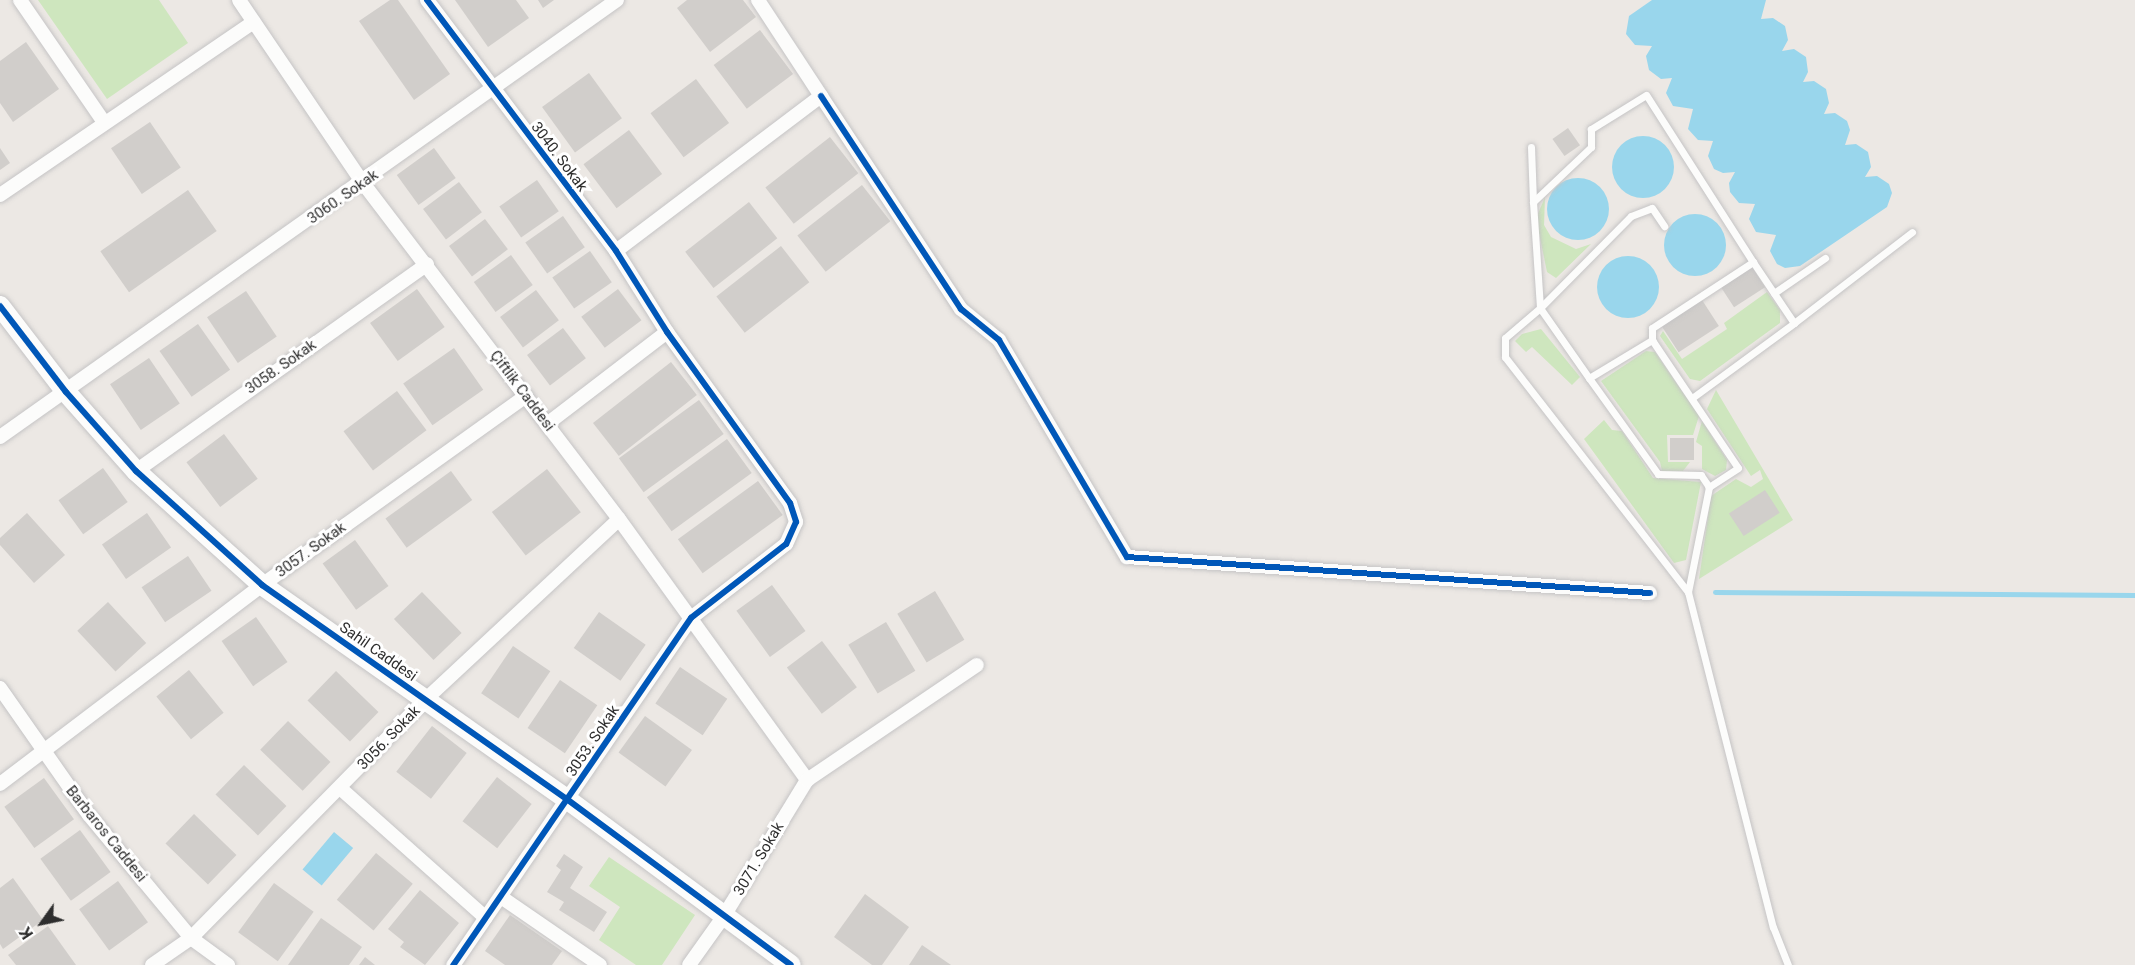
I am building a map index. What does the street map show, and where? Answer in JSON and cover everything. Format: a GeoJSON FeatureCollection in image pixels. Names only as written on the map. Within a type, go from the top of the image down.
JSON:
{"type":"FeatureCollection","features":[{"type":"Feature","properties":{"kind":"street"},"geometry":{"type":"LineString","coordinates":[[20,0],[104,122]]}},
{"type":"Feature","properties":{"kind":"street","name":"Çiftlik Caddesi"},"geometry":{"type":"LineString","coordinates":[[239,0],[363,183],[427,264],[619,519],[807,780]]}},
{"type":"Feature","properties":{"kind":"street","name":"3040. Sokak"},"geometry":{"type":"LineString","coordinates":[[427,0],[616,251],[667,332]]}},
{"type":"Feature","properties":{"kind":"street","name":"3060. Sokak"},"geometry":{"type":"LineString","coordinates":[[0,437],[363,183],[617,0]]}},
{"type":"Feature","properties":{"kind":"street"},"geometry":{"type":"LineString","coordinates":[[758,0],[961,309],[999,340],[1127,557],[1650,593]]}},
{"type":"Feature","properties":{"kind":"street"},"geometry":{"type":"LineString","coordinates":[[0,195],[254,22]]}},
{"type":"Feature","properties":{"kind":"street"},"geometry":{"type":"LineString","coordinates":[[616,251],[821,96]]}},
{"type":"Feature","properties":{"kind":"street","name":"3058. Sokak"},"geometry":{"type":"LineString","coordinates":[[136,471],[427,264]]}},
{"type":"Feature","properties":{"kind":"street","name":"Sahil Caddesi"},"geometry":{"type":"LineString","coordinates":[[0,306],[66,392],[136,471],[262,585],[568,800],[791,965]]}},
{"type":"Feature","properties":{"kind":"street"},"geometry":{"type":"LineString","coordinates":[[547,424],[667,332]]}},
{"type":"Feature","properties":{"kind":"street","name":"3053. Sokak"},"geometry":{"type":"LineString","coordinates":[[453,965],[691,618],[786,544],[796,522],[790,502],[667,332]]}},
{"type":"Feature","properties":{"kind":"street","name":"3057. Sokak"},"geometry":{"type":"LineString","coordinates":[[0,784],[262,585],[526,396]]}},
{"type":"Feature","properties":{"kind":"street","name":"3056. Sokak"},"geometry":{"type":"LineString","coordinates":[[152,965],[191,938],[425,700],[619,519]]}},
{"type":"Feature","properties":{"kind":"street"},"geometry":{"type":"LineString","coordinates":[[807,780],[978,665]]}},
{"type":"Feature","properties":{"kind":"street","name":"Barbaros Caddesi"},"geometry":{"type":"LineString","coordinates":[[0,688],[42,753],[191,938],[228,965]]}},
{"type":"Feature","properties":{"kind":"street","name":"3071. Sokak"},"geometry":{"type":"LineString","coordinates":[[689,965],[724,916],[807,780]]}},
{"type":"Feature","properties":{"kind":"street"},"geometry":{"type":"LineString","coordinates":[[340,788],[486,918]]}},
{"type":"Feature","properties":{"kind":"street"},"geometry":{"type":"LineString","coordinates":[[501,897],[600,965]]}},
{"type":"Feature","properties":{"kind":"lane"},"geometry":{"type":"LineString","coordinates":[[1533,202],[1591,147],[1591,129],[1646,95],[1794,323]]}},
{"type":"Feature","properties":{"kind":"lane"},"geometry":{"type":"LineString","coordinates":[[1531,147],[1540,308],[1658,474],[1701,475],[1709,487],[1688,592]]}},
{"type":"Feature","properties":{"kind":"lane"},"geometry":{"type":"LineString","coordinates":[[1664,226],[1652,208],[1631,216],[1540,308],[1505,338],[1505,357],[1688,592],[1773,927],[1788,965]]}},
{"type":"Feature","properties":{"kind":"lane"},"geometry":{"type":"LineString","coordinates":[[1692,398],[1912,232]]}},
{"type":"Feature","properties":{"kind":"lane"},"geometry":{"type":"LineString","coordinates":[[1774,293],[1825,258]]}},
{"type":"Feature","properties":{"kind":"lane"},"geometry":{"type":"LineString","coordinates":[[1709,487],[1738,468],[1652,339],[1652,327],[1753,262]]}},
{"type":"Feature","properties":{"kind":"lane"},"geometry":{"type":"LineString","coordinates":[[1589,378],[1652,339]]}},
{"type":"Feature","properties":{"kind":"green space"},"geometry":{"type":"Polygon","coordinates":[[[38,0],[159,0],[188,43],[107,99],[38,0]]]}},
{"type":"Feature","properties":{"kind":"green space"},"geometry":{"type":"Polygon","coordinates":[[[1545,197],[1544,225],[1551,237],[1576,249],[1591,244],[1556,278],[1547,272],[1538,228],[1537,216],[1545,197]]]}},
{"type":"Feature","properties":{"kind":"green space"},"geometry":{"type":"Polygon","coordinates":[[[1767,292],[1780,310],[1780,323],[1700,381],[1690,379],[1660,336],[1663,331],[1682,359],[1727,329],[1724,323],[1767,292]]]}},
{"type":"Feature","properties":{"kind":"green space"},"geometry":{"type":"Polygon","coordinates":[[[1541,329],[1580,377],[1572,385],[1532,347],[1526,352],[1515,341],[1522,334],[1541,329]]]}},
{"type":"Feature","properties":{"kind":"green space"},"geometry":{"type":"Polygon","coordinates":[[[1646,351],[1655,352],[1699,416],[1693,435],[1667,435],[1668,462],[1690,462],[1683,471],[1662,471],[1660,462],[1601,381],[1646,351]]]}},
{"type":"Feature","properties":{"kind":"green space"},"geometry":{"type":"Polygon","coordinates":[[[1716,390],[1793,520],[1699,579],[1711,496],[1736,479],[1751,487],[1763,479],[1760,470],[1751,476],[1707,409],[1716,390]]]}},
{"type":"Feature","properties":{"kind":"green space"},"geometry":{"type":"Polygon","coordinates":[[[1604,420],[1612,430],[1622,431],[1653,478],[1701,482],[1686,560],[1674,563],[1584,439],[1604,420]]]}},
{"type":"Feature","properties":{"kind":"green space"},"geometry":{"type":"Polygon","coordinates":[[[1702,421],[1727,460],[1726,470],[1715,476],[1702,469],[1702,446],[1696,442],[1702,421]]]}},
{"type":"Feature","properties":{"kind":"green space"},"geometry":{"type":"Polygon","coordinates":[[[609,857],[695,915],[662,965],[636,965],[599,940],[620,907],[589,886],[609,857]]]}},
{"type":"Feature","properties":{"kind":"water"},"geometry":{"type":"Polygon","coordinates":[[[1652,0],[1766,0],[1761,19],[1773,18],[1785,26],[1788,40],[1782,51],[1794,49],[1806,57],[1808,72],[1803,82],[1814,81],[1826,89],[1829,103],[1824,114],[1835,113],[1847,121],[1850,130],[1845,145],[1856,144],[1868,152],[1871,167],[1865,177],[1877,176],[1889,184],[1892,193],[1887,207],[1800,266],[1785,268],[1777,264],[1770,251],[1776,235],[1756,232],[1749,219],[1755,204],[1739,203],[1730,192],[1729,183],[1735,172],[1723,173],[1714,169],[1708,156],[1713,141],[1698,140],[1688,129],[1693,109],[1673,106],[1666,93],[1672,78],[1661,79],[1649,70],[1646,56],[1652,46],[1635,45],[1626,34],[1629,16],[1652,0]]]}},
{"type":"Feature","properties":{"kind":"water"},"geometry":{"type":"Polygon","coordinates":[[[1637,136],[1649,136],[1665,145],[1672,155],[1674,167],[1672,179],[1665,189],[1649,198],[1637,198],[1626,193],[1617,184],[1612,173],[1612,161],[1617,150],[1626,141],[1637,136]]]}},
{"type":"Feature","properties":{"kind":"water"},"geometry":{"type":"Polygon","coordinates":[[[1572,178],[1584,178],[1600,187],[1607,197],[1609,209],[1607,221],[1600,231],[1584,240],[1572,240],[1561,235],[1552,226],[1547,215],[1547,203],[1552,192],[1561,183],[1572,178]]]}},
{"type":"Feature","properties":{"kind":"water"},"geometry":{"type":"Polygon","coordinates":[[[1689,214],[1701,214],[1717,223],[1724,233],[1726,245],[1724,257],[1717,267],[1701,276],[1689,276],[1678,271],[1669,262],[1664,251],[1664,239],[1669,228],[1678,219],[1689,214]]]}},
{"type":"Feature","properties":{"kind":"water"},"geometry":{"type":"Polygon","coordinates":[[[1622,256],[1634,256],[1650,265],[1657,275],[1659,287],[1657,299],[1650,309],[1634,318],[1622,318],[1611,313],[1602,304],[1597,293],[1597,281],[1602,270],[1611,261],[1622,256]]]}},
{"type":"Feature","properties":{"kind":"water"},"geometry":{"type":"Polygon","coordinates":[[[334,832],[353,848],[322,886],[303,870],[334,832]]]}},
{"type":"Feature","properties":{"kind":"building"},"geometry":{"type":"Polygon","coordinates":[[[390,0],[398,0],[450,74],[414,100],[359,21],[390,0]]]}},
{"type":"Feature","properties":{"kind":"building"},"geometry":{"type":"Polygon","coordinates":[[[455,0],[516,0],[529,18],[488,47],[455,0]]]}},
{"type":"Feature","properties":{"kind":"building"},"geometry":{"type":"Polygon","coordinates":[[[538,0],[554,0],[543,8],[538,0]]]}},
{"type":"Feature","properties":{"kind":"building"},"geometry":{"type":"Polygon","coordinates":[[[687,0],[743,0],[756,17],[710,52],[677,8],[687,0]]]}},
{"type":"Feature","properties":{"kind":"building"},"geometry":{"type":"Polygon","coordinates":[[[760,30],[793,74],[747,109],[714,65],[760,30]]]}},
{"type":"Feature","properties":{"kind":"building"},"geometry":{"type":"Polygon","coordinates":[[[26,42],[59,89],[13,122],[0,103],[0,61],[26,42]]]}},
{"type":"Feature","properties":{"kind":"building"},"geometry":{"type":"Polygon","coordinates":[[[589,73],[622,118],[575,152],[542,107],[589,73]]]}},
{"type":"Feature","properties":{"kind":"building"},"geometry":{"type":"Polygon","coordinates":[[[696,79],[729,123],[684,157],[650,113],[696,79]]]}},
{"type":"Feature","properties":{"kind":"building"},"geometry":{"type":"Polygon","coordinates":[[[150,122],[181,168],[142,194],[111,148],[150,122]]]}},
{"type":"Feature","properties":{"kind":"building"},"geometry":{"type":"Polygon","coordinates":[[[1568,128],[1580,145],[1564,156],[1552,139],[1568,128]]]}},
{"type":"Feature","properties":{"kind":"building"},"geometry":{"type":"Polygon","coordinates":[[[629,130],[662,174],[617,208],[583,164],[629,130]]]}},
{"type":"Feature","properties":{"kind":"building"},"geometry":{"type":"Polygon","coordinates":[[[830,137],[858,173],[794,224],[765,187],[830,137]]]}},
{"type":"Feature","properties":{"kind":"building"},"geometry":{"type":"Polygon","coordinates":[[[0,148],[10,163],[0,170],[0,148]]]}},
{"type":"Feature","properties":{"kind":"building"},"geometry":{"type":"Polygon","coordinates":[[[434,148],[456,178],[419,205],[397,175],[434,148]]]}},
{"type":"Feature","properties":{"kind":"building"},"geometry":{"type":"Polygon","coordinates":[[[537,180],[559,211],[521,238],[499,206],[537,180]]]}},
{"type":"Feature","properties":{"kind":"building"},"geometry":{"type":"Polygon","coordinates":[[[459,182],[482,212],[446,239],[423,209],[459,182]]]}},
{"type":"Feature","properties":{"kind":"building"},"geometry":{"type":"Polygon","coordinates":[[[862,185],[890,221],[826,272],[797,235],[862,185]]]}},
{"type":"Feature","properties":{"kind":"building"},"geometry":{"type":"Polygon","coordinates":[[[188,190],[217,231],[129,292],[100,251],[188,190]]]}},
{"type":"Feature","properties":{"kind":"building"},"geometry":{"type":"Polygon","coordinates":[[[749,202],[777,238],[713,288],[685,252],[749,202]]]}},
{"type":"Feature","properties":{"kind":"building"},"geometry":{"type":"Polygon","coordinates":[[[563,216],[585,247],[547,274],[525,242],[563,216]]]}},
{"type":"Feature","properties":{"kind":"building"},"geometry":{"type":"Polygon","coordinates":[[[485,219],[508,249],[472,276],[449,246],[485,219]]]}},
{"type":"Feature","properties":{"kind":"building"},"geometry":{"type":"Polygon","coordinates":[[[781,246],[809,282],[745,333],[716,296],[781,246]]]}},
{"type":"Feature","properties":{"kind":"building"},"geometry":{"type":"Polygon","coordinates":[[[590,251],[612,282],[574,309],[552,277],[590,251]]]}},
{"type":"Feature","properties":{"kind":"building"},"geometry":{"type":"Polygon","coordinates":[[[511,255],[533,285],[496,312],[474,282],[511,255]]]}},
{"type":"Feature","properties":{"kind":"building"},"geometry":{"type":"Polygon","coordinates":[[[1752,267],[1765,287],[1734,307],[1721,287],[1752,267]]]}},
{"type":"Feature","properties":{"kind":"building"},"geometry":{"type":"Polygon","coordinates":[[[417,289],[445,327],[398,361],[370,323],[417,289]]]}},
{"type":"Feature","properties":{"kind":"building"},"geometry":{"type":"Polygon","coordinates":[[[618,289],[641,320],[605,348],[581,317],[618,289]]]}},
{"type":"Feature","properties":{"kind":"building"},"geometry":{"type":"Polygon","coordinates":[[[536,290],[559,320],[523,347],[500,317],[536,290]]]}},
{"type":"Feature","properties":{"kind":"building"},"geometry":{"type":"Polygon","coordinates":[[[246,291],[277,337],[238,363],[207,317],[246,291]]]}},
{"type":"Feature","properties":{"kind":"building"},"geometry":{"type":"Polygon","coordinates":[[[1702,300],[1719,326],[1679,352],[1662,326],[1702,300]]]}},
{"type":"Feature","properties":{"kind":"building"},"geometry":{"type":"Polygon","coordinates":[[[198,324],[230,370],[192,397],[159,351],[198,324]]]}},
{"type":"Feature","properties":{"kind":"building"},"geometry":{"type":"Polygon","coordinates":[[[563,328],[586,358],[550,385],[527,355],[563,328]]]}},
{"type":"Feature","properties":{"kind":"building"},"geometry":{"type":"Polygon","coordinates":[[[454,348],[483,390],[432,425],[403,384],[454,348]]]}},
{"type":"Feature","properties":{"kind":"building"},"geometry":{"type":"Polygon","coordinates":[[[149,358],[180,404],[141,430],[110,384],[149,358]]]}},
{"type":"Feature","properties":{"kind":"building"},"geometry":{"type":"Polygon","coordinates":[[[671,362],[697,395],[619,456],[593,423],[671,362]]]}},
{"type":"Feature","properties":{"kind":"building"},"geometry":{"type":"Polygon","coordinates":[[[397,391],[426,430],[373,470],[343,431],[397,391]]]}},
{"type":"Feature","properties":{"kind":"building"},"geometry":{"type":"Polygon","coordinates":[[[699,400],[724,434],[644,492],[619,458],[699,400]]]}},
{"type":"Feature","properties":{"kind":"building"},"geometry":{"type":"Polygon","coordinates":[[[224,434],[258,479],[220,507],[186,462],[224,434]]]}},
{"type":"Feature","properties":{"kind":"building"},"geometry":{"type":"Polygon","coordinates":[[[1670,438],[1694,438],[1694,460],[1670,460],[1670,438]]]}},
{"type":"Feature","properties":{"kind":"building"},"geometry":{"type":"Polygon","coordinates":[[[727,439],[752,473],[672,531],[647,497],[727,439]]]}},
{"type":"Feature","properties":{"kind":"building"},"geometry":{"type":"Polygon","coordinates":[[[103,468],[128,502],[83,534],[59,500],[103,468]]]}},
{"type":"Feature","properties":{"kind":"building"},"geometry":{"type":"Polygon","coordinates":[[[547,469],[581,512],[526,555],[492,512],[547,469]]]}},
{"type":"Feature","properties":{"kind":"building"},"geometry":{"type":"Polygon","coordinates":[[[451,471],[472,500],[407,548],[385,519],[451,471]]]}},
{"type":"Feature","properties":{"kind":"building"},"geometry":{"type":"Polygon","coordinates":[[[758,481],[783,515],[703,573],[678,539],[758,481]]]}},
{"type":"Feature","properties":{"kind":"building"},"geometry":{"type":"Polygon","coordinates":[[[1765,490],[1780,513],[1744,536],[1729,513],[1765,490]]]}},
{"type":"Feature","properties":{"kind":"building"},"geometry":{"type":"Polygon","coordinates":[[[27,513],[65,555],[34,583],[0,545],[0,538],[27,513]]]}},
{"type":"Feature","properties":{"kind":"building"},"geometry":{"type":"Polygon","coordinates":[[[147,513],[171,547],[126,579],[102,545],[147,513]]]}},
{"type":"Feature","properties":{"kind":"building"},"geometry":{"type":"Polygon","coordinates":[[[355,540],[389,586],[356,610],[323,564],[355,540]]]}},
{"type":"Feature","properties":{"kind":"building"},"geometry":{"type":"Polygon","coordinates":[[[188,556],[211,591],[165,622],[142,587],[188,556]]]}},
{"type":"Feature","properties":{"kind":"building"},"geometry":{"type":"Polygon","coordinates":[[[772,585],[806,631],[770,657],[736,611],[772,585]]]}},
{"type":"Feature","properties":{"kind":"building"},"geometry":{"type":"Polygon","coordinates":[[[935,591],[964,640],[927,663],[897,614],[935,591]]]}},
{"type":"Feature","properties":{"kind":"building"},"geometry":{"type":"Polygon","coordinates":[[[422,592],[462,633],[434,660],[394,619],[422,592]]]}},
{"type":"Feature","properties":{"kind":"building"},"geometry":{"type":"Polygon","coordinates":[[[108,602],[146,643],[115,672],[77,631],[108,602]]]}},
{"type":"Feature","properties":{"kind":"building"},"geometry":{"type":"Polygon","coordinates":[[[599,612],[646,645],[620,681],[574,648],[599,612]]]}},
{"type":"Feature","properties":{"kind":"building"},"geometry":{"type":"Polygon","coordinates":[[[256,617],[288,662],[253,686],[222,641],[256,617]]]}},
{"type":"Feature","properties":{"kind":"building"},"geometry":{"type":"Polygon","coordinates":[[[886,622],[915,671],[878,694],[848,645],[886,622]]]}},
{"type":"Feature","properties":{"kind":"building"},"geometry":{"type":"Polygon","coordinates":[[[822,641],[857,687],[822,714],[787,667],[822,641]]]}},
{"type":"Feature","properties":{"kind":"building"},"geometry":{"type":"Polygon","coordinates":[[[513,646],[550,671],[518,718],[481,693],[513,646]]]}},
{"type":"Feature","properties":{"kind":"building"},"geometry":{"type":"Polygon","coordinates":[[[680,667],[727,699],[703,735],[655,703],[680,667]]]}},
{"type":"Feature","properties":{"kind":"building"},"geometry":{"type":"Polygon","coordinates":[[[189,670],[224,713],[191,739],[156,696],[189,670]]]}},
{"type":"Feature","properties":{"kind":"building"},"geometry":{"type":"Polygon","coordinates":[[[336,671],[378,712],[350,741],[308,700],[336,671]]]}},
{"type":"Feature","properties":{"kind":"building"},"geometry":{"type":"Polygon","coordinates":[[[560,680],[597,705],[565,753],[528,728],[560,680]]]}},
{"type":"Feature","properties":{"kind":"building"},"geometry":{"type":"Polygon","coordinates":[[[645,716],[692,750],[665,786],[619,752],[645,716]]]}},
{"type":"Feature","properties":{"kind":"building"},"geometry":{"type":"Polygon","coordinates":[[[288,721],[330,762],[303,791],[260,750],[288,721]]]}},
{"type":"Feature","properties":{"kind":"building"},"geometry":{"type":"Polygon","coordinates":[[[432,726],[467,753],[431,799],[396,772],[432,726]]]}},
{"type":"Feature","properties":{"kind":"building"},"geometry":{"type":"Polygon","coordinates":[[[244,765],[286,806],[258,835],[216,794],[244,765]]]}},
{"type":"Feature","properties":{"kind":"building"},"geometry":{"type":"Polygon","coordinates":[[[497,777],[532,804],[497,848],[463,821],[497,777]]]}},
{"type":"Feature","properties":{"kind":"building"},"geometry":{"type":"Polygon","coordinates":[[[44,778],[74,819],[34,848],[4,807],[44,778]]]}},
{"type":"Feature","properties":{"kind":"building"},"geometry":{"type":"Polygon","coordinates":[[[194,814],[236,855],[208,884],[166,843],[194,814]]]}},
{"type":"Feature","properties":{"kind":"building"},"geometry":{"type":"Polygon","coordinates":[[[80,830],[111,872],[71,901],[40,859],[80,830]]]}},
{"type":"Feature","properties":{"kind":"building"},"geometry":{"type":"Polygon","coordinates":[[[376,853],[413,884],[374,931],[337,900],[376,853]]]}},
{"type":"Feature","properties":{"kind":"building"},"geometry":{"type":"Polygon","coordinates":[[[564,854],[583,867],[570,888],[607,912],[594,932],[559,910],[564,902],[547,892],[561,870],[556,866],[564,854]]]}},
{"type":"Feature","properties":{"kind":"building"},"geometry":{"type":"Polygon","coordinates":[[[13,878],[43,920],[3,949],[0,944],[0,888],[13,878]]]}},
{"type":"Feature","properties":{"kind":"building"},"geometry":{"type":"Polygon","coordinates":[[[118,881],[148,922],[109,950],[79,909],[118,881]]]}},
{"type":"Feature","properties":{"kind":"building"},"geometry":{"type":"Polygon","coordinates":[[[274,883],[314,912],[278,961],[238,932],[274,883]]]}},
{"type":"Feature","properties":{"kind":"building"},"geometry":{"type":"Polygon","coordinates":[[[420,890],[459,923],[425,965],[400,947],[404,942],[388,929],[420,890]]]}},
{"type":"Feature","properties":{"kind":"building"},"geometry":{"type":"Polygon","coordinates":[[[865,894],[909,927],[882,965],[872,965],[834,937],[865,894]]]}},
{"type":"Feature","properties":{"kind":"building"},"geometry":{"type":"Polygon","coordinates":[[[510,915],[562,951],[552,965],[505,965],[485,951],[510,915]]]}},
{"type":"Feature","properties":{"kind":"building"},"geometry":{"type":"Polygon","coordinates":[[[321,918],[362,947],[349,965],[288,965],[321,918]]]}},
{"type":"Feature","properties":{"kind":"building"},"geometry":{"type":"Polygon","coordinates":[[[48,926],[76,965],[16,965],[8,955],[48,926]]]}},
{"type":"Feature","properties":{"kind":"building"},"geometry":{"type":"Polygon","coordinates":[[[922,945],[951,965],[909,965],[922,945]]]}},
{"type":"Feature","properties":{"kind":"building"},"geometry":{"type":"Polygon","coordinates":[[[365,957],[375,965],[359,965],[365,957]]]}},
{"type":"Feature","properties":{"kind":"waterway"},"geometry":{"type":"LineString","coordinates":[[1715,592],[2135,595]]}},
{"type":"Feature","properties":{"kind":"cycle path"},"geometry":{"type":"LineString","coordinates":[[427,0],[616,251],[667,332],[790,503],[796,522],[786,544],[691,618],[453,965]]}},
{"type":"Feature","properties":{"kind":"cycle path"},"geometry":{"type":"LineString","coordinates":[[821,96],[961,309],[999,340],[1127,557],[1650,593]]}},
{"type":"Feature","properties":{"kind":"cycle path"},"geometry":{"type":"LineString","coordinates":[[0,306],[66,392],[136,471],[262,585],[568,800],[791,965]]}}]}
